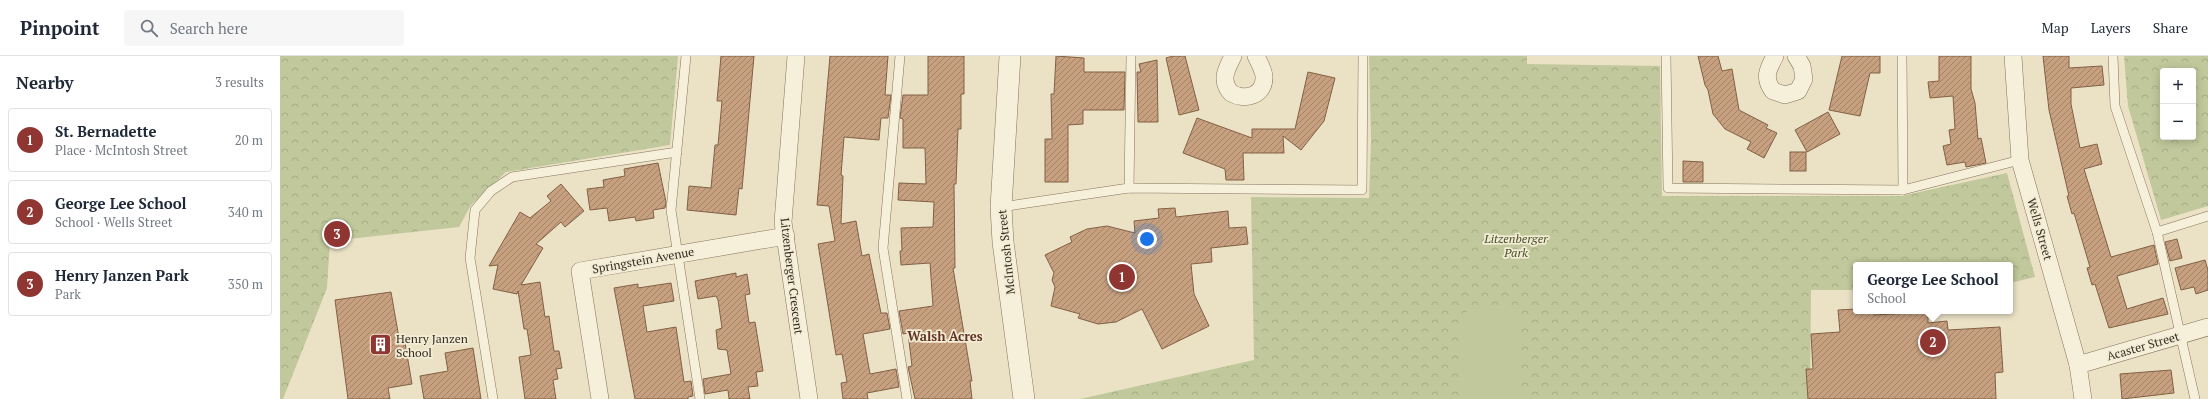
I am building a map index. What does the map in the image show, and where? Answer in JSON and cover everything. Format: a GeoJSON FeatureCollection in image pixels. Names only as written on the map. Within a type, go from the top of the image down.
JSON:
{"type":"FeatureCollection","features":[{"type":"Feature","properties":{"kind":"street","name":"Litzenberger Crescent"},"geometry":{"type":"LineString","coordinates":[[796,56],[784,216],[808,399]]}},
{"type":"Feature","properties":{"kind":"street","name":"McIntosh Street"},"geometry":{"type":"LineString","coordinates":[[1010,56],[1001,207],[1003,242],[1024,399]]}},
{"type":"Feature","properties":{"kind":"street"},"geometry":{"type":"LineString","coordinates":[[1232,56],[1224,74],[1224,81],[1231,93],[1244,98],[1257,93],[1264,82],[1264,75],[1256,56]]}},
{"type":"Feature","properties":{"kind":"street"},"geometry":{"type":"LineString","coordinates":[[1775,56],[1769,67],[1767,80],[1773,91],[1785,95],[1798,90],[1804,79],[1804,72],[1796,56]]}},
{"type":"Feature","properties":{"kind":"street","name":"Wells Street"},"geometry":{"type":"LineString","coordinates":[[2013,56],[2020,160],[2078,365],[2083,399]]}},
{"type":"Feature","properties":{"kind":"street","name":"Springstein Avenue"},"geometry":{"type":"LineString","coordinates":[[600,399],[580,271],[786,236]]}},
{"type":"Feature","properties":{"kind":"street","name":"Acaster Street"},"geometry":{"type":"LineString","coordinates":[[2078,365],[2208,327]]}},
{"type":"Feature","properties":{"kind":"lane"},"geometry":{"type":"LineString","coordinates":[[686,56],[671,210],[676,254],[700,399]]}},
{"type":"Feature","properties":{"kind":"lane"},"geometry":{"type":"LineString","coordinates":[[900,56],[883,248],[907,399]]}},
{"type":"Feature","properties":{"kind":"lane"},"geometry":{"type":"LineString","coordinates":[[1129,188],[1131,56]]}},
{"type":"Feature","properties":{"kind":"lane"},"geometry":{"type":"LineString","coordinates":[[1001,207],[1129,188],[1362,190],[1362,56]]}},
{"type":"Feature","properties":{"kind":"lane"},"geometry":{"type":"LineString","coordinates":[[1666,56],[1668,188],[1903,190],[2020,160]]}},
{"type":"Feature","properties":{"kind":"lane"},"geometry":{"type":"LineString","coordinates":[[1902,56],[1903,190]]}},
{"type":"Feature","properties":{"kind":"lane"},"geometry":{"type":"LineString","coordinates":[[2113,56],[2115,106],[2157,232],[2182,335],[2195,399]]}},
{"type":"Feature","properties":{"kind":"lane"},"geometry":{"type":"LineString","coordinates":[[493,399],[470,258],[475,210],[491,191],[512,177],[676,152]]}},
{"type":"Feature","properties":{"kind":"lane"},"geometry":{"type":"LineString","coordinates":[[2157,232],[2208,216]]}},
{"type":"Feature","properties":{"kind":"green space"},"geometry":{"type":"Polygon","coordinates":[[[280,56],[678,56],[670,145],[506,172],[471,205],[459,227],[330,241],[327,288],[283,399],[280,399],[280,56]]]}},
{"type":"Feature","properties":{"kind":"green space","name":"Litzenberger Park"},"geometry":{"type":"Polygon","coordinates":[[[1369,56],[1527,56],[1527,64],[1660,66],[1662,196],[1901,196],[2007,173],[2035,277],[2013,282],[2013,262],[1853,262],[1853,290],[1811,290],[1810,399],[1080,399],[1254,360],[1251,197],[1369,198],[1371,140],[1369,56]]]}},
{"type":"Feature","properties":{"kind":"green space"},"geometry":{"type":"Polygon","coordinates":[[[2124,56],[2208,56],[2208,206],[2161,220],[2128,106],[2124,56]]]}},
{"type":"Feature","properties":{"kind":"green space"},"geometry":{"type":"Polygon","coordinates":[[[1512,310],[1519,314],[1520,318],[1521,399],[1462,399],[1462,314],[1468,311],[1512,310]]]}},
{"type":"Feature","properties":{"kind":"building"},"geometry":{"type":"Polygon","coordinates":[[[721,56],[754,56],[742,189],[739,188],[736,215],[687,210],[689,186],[711,188],[715,145],[718,145],[722,101],[717,101],[721,56]]]}},
{"type":"Feature","properties":{"kind":"building"},"geometry":{"type":"Polygon","coordinates":[[[830,56],[888,56],[885,95],[891,95],[888,118],[881,118],[879,140],[844,137],[841,175],[843,176],[841,224],[856,221],[862,256],[869,254],[881,313],[887,313],[890,329],[863,334],[870,374],[896,369],[899,387],[867,393],[868,399],[843,399],[841,383],[847,382],[842,354],[836,355],[818,244],[835,241],[829,206],[817,205],[830,56]]]}},
{"type":"Feature","properties":{"kind":"building"},"geometry":{"type":"Polygon","coordinates":[[[928,56],[964,56],[964,94],[961,94],[961,129],[958,129],[956,184],[954,184],[955,268],[953,268],[972,381],[970,381],[972,399],[915,399],[908,367],[912,366],[908,333],[903,334],[899,311],[933,306],[930,263],[901,265],[900,251],[902,251],[901,228],[933,227],[934,202],[898,200],[899,183],[926,184],[925,148],[903,148],[903,119],[900,118],[903,95],[928,95],[928,56]]]}},
{"type":"Feature","properties":{"kind":"building"},"geometry":{"type":"Polygon","coordinates":[[[1056,56],[1084,58],[1084,72],[1125,72],[1124,110],[1083,110],[1083,124],[1068,125],[1068,182],[1045,182],[1045,139],[1052,139],[1051,94],[1054,94],[1056,56]]]}},
{"type":"Feature","properties":{"kind":"building"},"geometry":{"type":"Polygon","coordinates":[[[1173,56],[1185,56],[1199,110],[1179,115],[1166,58],[1173,56]]]}},
{"type":"Feature","properties":{"kind":"building"},"geometry":{"type":"Polygon","coordinates":[[[1698,56],[1718,56],[1722,71],[1732,69],[1739,110],[1768,125],[1766,128],[1777,133],[1764,158],[1747,149],[1751,142],[1725,129],[1713,114],[1698,56]]]}},
{"type":"Feature","properties":{"kind":"building"},"geometry":{"type":"Polygon","coordinates":[[[1842,56],[1880,56],[1880,73],[1870,73],[1860,116],[1829,110],[1842,56]]]}},
{"type":"Feature","properties":{"kind":"building"},"geometry":{"type":"Polygon","coordinates":[[[1939,56],[1971,56],[1971,89],[1975,103],[1978,139],[1981,138],[1986,163],[1966,167],[1965,162],[1947,165],[1943,146],[1951,144],[1949,130],[1955,129],[1953,96],[1930,98],[1928,82],[1939,81],[1939,56]]]}},
{"type":"Feature","properties":{"kind":"building"},"geometry":{"type":"Polygon","coordinates":[[[2043,56],[2069,56],[2069,68],[2102,66],[2104,85],[2071,88],[2071,104],[2080,148],[2097,144],[2102,164],[2084,169],[2111,257],[2154,245],[2158,264],[2117,276],[2127,309],[2163,298],[2168,314],[2109,328],[2095,284],[2092,285],[2087,268],[2090,267],[2074,213],[2072,214],[2067,196],[2069,196],[2049,110],[2043,56]]]}},
{"type":"Feature","properties":{"kind":"building"},"geometry":{"type":"Polygon","coordinates":[[[1157,60],[1158,122],[1138,122],[1137,72],[1141,72],[1139,64],[1157,60]]]}},
{"type":"Feature","properties":{"kind":"building"},"geometry":{"type":"Polygon","coordinates":[[[1308,72],[1335,78],[1324,121],[1301,150],[1283,136],[1284,153],[1243,153],[1244,180],[1226,180],[1225,169],[1183,153],[1197,118],[1252,138],[1252,129],[1295,129],[1308,72]]]}},
{"type":"Feature","properties":{"kind":"building"},"geometry":{"type":"Polygon","coordinates":[[[1828,112],[1840,134],[1807,152],[1795,130],[1828,112]]]}},
{"type":"Feature","properties":{"kind":"building"},"geometry":{"type":"Polygon","coordinates":[[[1790,152],[1806,152],[1806,171],[1790,171],[1790,152]]]}},
{"type":"Feature","properties":{"kind":"building"},"geometry":{"type":"Polygon","coordinates":[[[1683,161],[1703,162],[1703,182],[1683,182],[1683,161]]]}},
{"type":"Feature","properties":{"kind":"building"},"geometry":{"type":"Polygon","coordinates":[[[658,163],[666,202],[665,208],[653,210],[654,218],[636,221],[635,217],[609,221],[607,208],[590,210],[587,189],[604,187],[603,180],[625,176],[624,169],[658,163]]]}},
{"type":"Feature","properties":{"kind":"building"},"geometry":{"type":"Polygon","coordinates":[[[561,184],[584,211],[565,227],[561,222],[536,244],[543,248],[521,285],[540,282],[545,317],[549,316],[554,351],[559,351],[562,368],[556,369],[558,379],[553,380],[556,399],[525,399],[519,357],[531,355],[527,329],[524,329],[518,291],[517,294],[493,289],[498,265],[489,266],[520,212],[530,218],[551,201],[547,196],[561,184]]]}},
{"type":"Feature","properties":{"kind":"building"},"geometry":{"type":"Polygon","coordinates":[[[1175,208],[1176,217],[1228,211],[1229,228],[1246,227],[1248,244],[1211,248],[1212,262],[1191,264],[1194,294],[1209,326],[1162,349],[1142,309],[1116,322],[1098,324],[1078,318],[1080,314],[1051,306],[1055,287],[1052,280],[1054,273],[1045,255],[1072,242],[1070,237],[1087,229],[1107,226],[1135,233],[1134,221],[1159,218],[1158,209],[1175,208]]]}},
{"type":"Feature","properties":{"kind":"building"},"geometry":{"type":"Polygon","coordinates":[[[2177,239],[2182,258],[2170,261],[2165,242],[2177,239]]]}},
{"type":"Feature","properties":{"kind":"building"},"geometry":{"type":"Polygon","coordinates":[[[2205,260],[2208,270],[2208,290],[2196,294],[2194,287],[2181,290],[2175,268],[2205,260]]]}},
{"type":"Feature","properties":{"kind":"building"},"geometry":{"type":"Polygon","coordinates":[[[736,273],[736,277],[747,274],[750,294],[745,295],[749,323],[755,322],[763,371],[756,372],[758,386],[748,387],[750,399],[729,399],[728,390],[705,394],[703,379],[731,374],[727,350],[718,349],[716,330],[722,328],[718,300],[716,296],[698,299],[695,281],[736,273]]]}},
{"type":"Feature","properties":{"kind":"building"},"geometry":{"type":"Polygon","coordinates":[[[671,283],[674,301],[643,306],[647,332],[676,327],[684,382],[691,381],[693,396],[688,397],[688,399],[635,399],[614,288],[638,284],[638,288],[671,283]]]}},
{"type":"Feature","properties":{"kind":"building","name":"Henry Janzen School"},"geometry":{"type":"Polygon","coordinates":[[[391,292],[399,338],[404,337],[412,384],[388,388],[390,399],[348,399],[335,300],[391,292]]]}},
{"type":"Feature","properties":{"kind":"building"},"geometry":{"type":"Polygon","coordinates":[[[1853,309],[1853,314],[1874,315],[1928,314],[1928,323],[1947,321],[1948,330],[2000,327],[2003,372],[1995,373],[1996,399],[1808,399],[1806,369],[1813,369],[1811,334],[1840,332],[1838,310],[1853,309]]]}},
{"type":"Feature","properties":{"kind":"building","name":"Henry Janzen School"},"geometry":{"type":"Polygon","coordinates":[[[473,348],[481,399],[424,399],[420,376],[448,371],[445,353],[473,348]]]}},
{"type":"Feature","properties":{"kind":"building"},"geometry":{"type":"Polygon","coordinates":[[[2171,370],[2174,393],[2122,399],[2120,374],[2171,370]]]}},
{"type":"Feature","properties":{"kind":"place","name":"Henry Janzen Park"},"geometry":{"type":"Point","coordinates":[337,234]}},
{"type":"Feature","properties":{"kind":"place","name":"St. Bernadette"},"geometry":{"type":"Point","coordinates":[1122,277]}},
{"type":"Feature","properties":{"kind":"place","name":"George Lee School"},"geometry":{"type":"Point","coordinates":[1933,342]}},
{"type":"Feature","properties":{"kind":"place","name":"Henry Janzen School"},"geometry":{"type":"Point","coordinates":[380,345]}},
{"type":"Feature","properties":{"kind":"district","name":"Walsh Acres"},"geometry":{"type":"Point","coordinates":[945,336]}}]}
